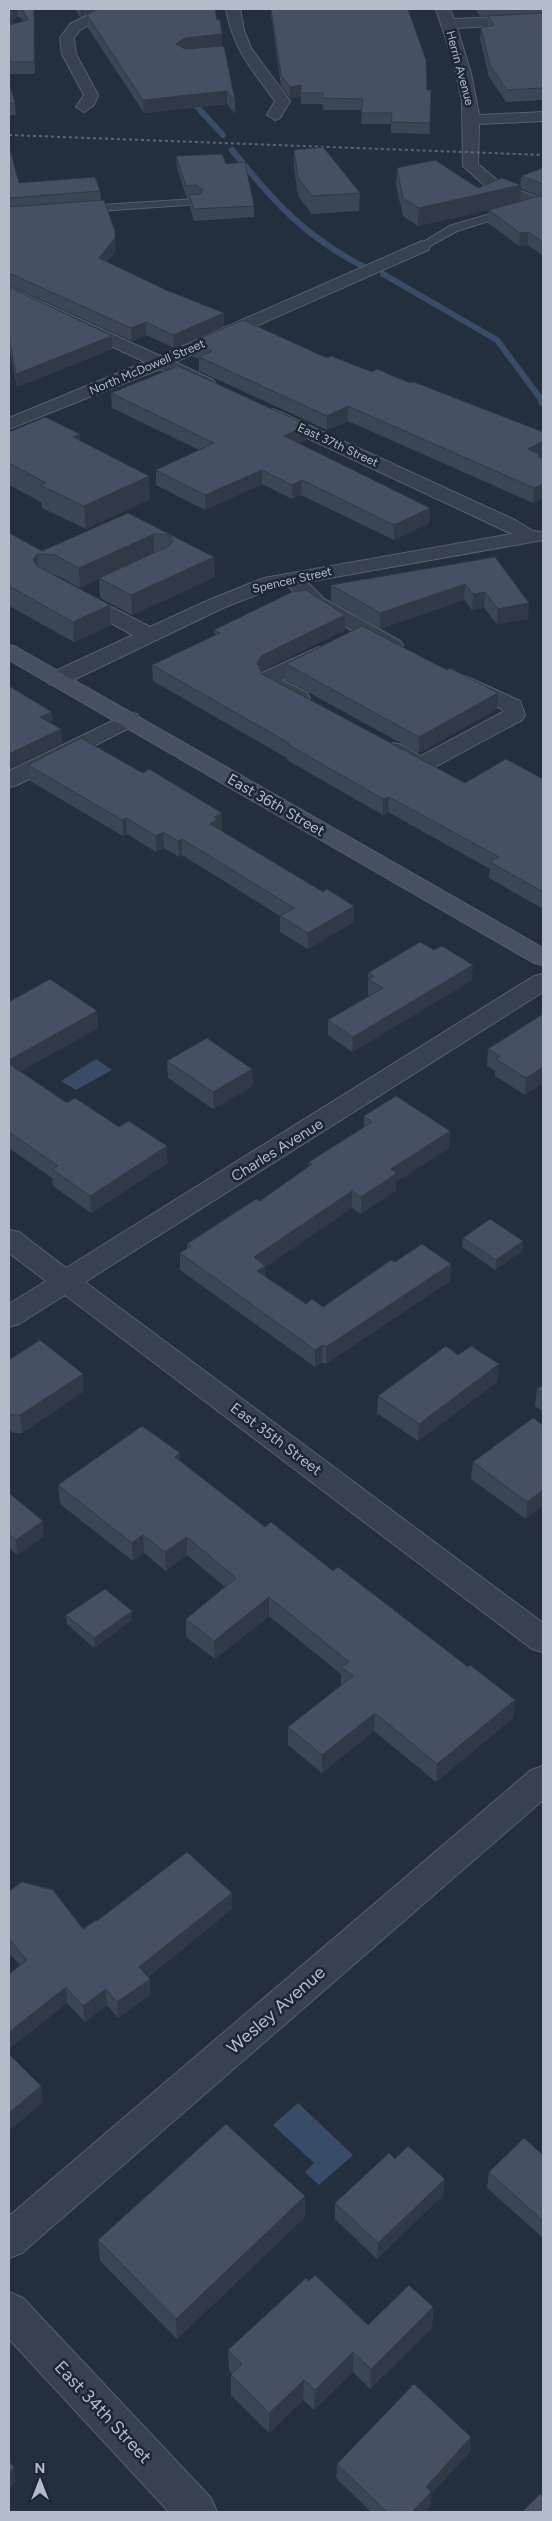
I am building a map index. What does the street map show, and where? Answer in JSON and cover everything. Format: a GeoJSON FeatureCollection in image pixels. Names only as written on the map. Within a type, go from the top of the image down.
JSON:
{"type":"FeatureCollection","features":[{"type":"Feature","properties":{"kind":"street"},"geometry":{"type":"LineString","coordinates":[[84,107],[89,102],[91,94],[69,54],[67,38],[75,27],[110,9]]}},
{"type":"Feature","properties":{"kind":"street"},"geometry":{"type":"LineString","coordinates":[[233,9],[237,30],[246,50],[282,97],[281,107],[275,114]]}},
{"type":"Feature","properties":{"kind":"street","name":"Herrin Avenue"},"geometry":{"type":"LineString","coordinates":[[443,9],[462,69],[472,120],[472,166],[497,188],[542,204]]}},
{"type":"Feature","properties":{"kind":"street"},"geometry":{"type":"LineString","coordinates":[[449,24],[543,19]]}},
{"type":"Feature","properties":{"kind":"street"},"geometry":{"type":"LineString","coordinates":[[227,52],[246,50]]}},
{"type":"Feature","properties":{"kind":"street"},"geometry":{"type":"LineString","coordinates":[[472,120],[543,116]]}},
{"type":"Feature","properties":{"kind":"street","name":"North McDowell Street"},"geometry":{"type":"LineString","coordinates":[[9,424],[160,362],[422,246]]}},
{"type":"Feature","properties":{"kind":"street"},"geometry":{"type":"LineString","coordinates":[[9,292],[221,391]]}},
{"type":"Feature","properties":{"kind":"street","name":"East 37th Street"},"geometry":{"type":"LineString","coordinates":[[256,407],[537,536]]}},
{"type":"Feature","properties":{"kind":"street","name":"Spencer Street"},"geometry":{"type":"LineString","coordinates":[[57,679],[253,587],[291,578],[537,536]]}},
{"type":"Feature","properties":{"kind":"street"},"geometry":{"type":"LineString","coordinates":[[291,578],[350,637],[414,656]]}},
{"type":"Feature","properties":{"kind":"street"},"geometry":{"type":"LineString","coordinates":[[104,587],[72,594],[149,636]]}},
{"type":"Feature","properties":{"kind":"street"},"geometry":{"type":"LineString","coordinates":[[313,706],[271,683],[270,678],[350,637]]}},
{"type":"Feature","properties":{"kind":"street","name":"East 36th Street"},"geometry":{"type":"LineString","coordinates":[[9,651],[543,958]]}},
{"type":"Feature","properties":{"kind":"street"},"geometry":{"type":"LineString","coordinates":[[380,742],[429,770],[514,715],[512,706],[449,674]]}},
{"type":"Feature","properties":{"kind":"street"},"geometry":{"type":"LineString","coordinates":[[9,780],[128,719]]}},
{"type":"Feature","properties":{"kind":"street","name":"Charles Avenue"},"geometry":{"type":"LineString","coordinates":[[9,1317],[543,981]]}},
{"type":"Feature","properties":{"kind":"street","name":"East 35th Street"},"geometry":{"type":"LineString","coordinates":[[9,1238],[543,1640]]}},
{"type":"Feature","properties":{"kind":"street","name":"Wesley Avenue"},"geometry":{"type":"LineString","coordinates":[[9,2240],[543,1780]]}},
{"type":"Feature","properties":{"kind":"street","name":"East 34th Street"},"geometry":{"type":"LineString","coordinates":[[9,2312],[197,2512]]}},
{"type":"Feature","properties":{"kind":"lane"},"geometry":{"type":"LineString","coordinates":[[69,210],[196,202]]}},
{"type":"Feature","properties":{"kind":"lane"},"geometry":{"type":"LineString","coordinates":[[422,246],[437,235],[469,223],[542,204]]}},
{"type":"Feature","properties":{"kind":"water"},"geometry":{"type":"Polygon","coordinates":[[[96,1059],[112,1070],[76,1090],[61,1081],[96,1059]]]}},
{"type":"Feature","properties":{"kind":"water"},"geometry":{"type":"Polygon","coordinates":[[[298,2103],[353,2155],[319,2185],[305,2172],[314,2163],[273,2125],[298,2103]]]}},
{"type":"Feature","properties":{"kind":"building"},"geometry":{"type":"Polygon","coordinates":[[[22,9],[34,9],[34,62],[9,62],[9,25],[28,20],[22,9]]]}},
{"type":"Feature","properties":{"kind":"building"},"geometry":{"type":"Polygon","coordinates":[[[99,9],[215,9],[217,20],[220,20],[222,34],[185,38],[176,44],[185,49],[224,46],[235,101],[227,91],[143,100],[87,15],[99,9]]]}},
{"type":"Feature","properties":{"kind":"building"},"geometry":{"type":"Polygon","coordinates":[[[271,9],[408,9],[426,60],[427,90],[431,90],[430,123],[391,122],[392,113],[361,113],[363,99],[323,98],[323,93],[301,93],[301,85],[290,87],[281,75],[271,9]]]}},
{"type":"Feature","properties":{"kind":"building"},"geometry":{"type":"Polygon","coordinates":[[[543,13],[543,88],[507,90],[490,65],[481,28],[494,25],[488,16],[543,13]]]}},
{"type":"Feature","properties":{"kind":"building"},"geometry":{"type":"Polygon","coordinates":[[[9,82],[15,103],[9,103],[9,82]]]}},
{"type":"Feature","properties":{"kind":"building"},"geometry":{"type":"Polygon","coordinates":[[[9,146],[19,183],[95,177],[100,191],[9,198],[9,146]]]}},
{"type":"Feature","properties":{"kind":"building"},"geometry":{"type":"Polygon","coordinates":[[[323,147],[360,193],[312,196],[298,178],[294,150],[323,147]]]}},
{"type":"Feature","properties":{"kind":"building"},"geometry":{"type":"Polygon","coordinates":[[[222,154],[226,164],[245,162],[254,206],[194,209],[189,195],[200,194],[203,190],[196,185],[186,186],[176,156],[222,154]]]}},
{"type":"Feature","properties":{"kind":"building"},"geometry":{"type":"Polygon","coordinates":[[[435,160],[478,188],[502,178],[521,185],[419,208],[403,198],[397,168],[435,160]]]}},
{"type":"Feature","properties":{"kind":"building"},"geometry":{"type":"Polygon","coordinates":[[[543,168],[543,184],[521,176],[543,168]]]}},
{"type":"Feature","properties":{"kind":"building"},"geometry":{"type":"Polygon","coordinates":[[[539,196],[543,197],[543,242],[528,232],[520,233],[489,210],[539,196]]]}},
{"type":"Feature","properties":{"kind":"building"},"geometry":{"type":"Polygon","coordinates":[[[104,200],[115,231],[115,238],[99,258],[166,290],[224,313],[173,335],[146,322],[131,328],[9,273],[9,207],[104,200]]]}},
{"type":"Feature","properties":{"kind":"building"},"geometry":{"type":"Polygon","coordinates":[[[9,287],[112,336],[16,374],[9,338],[9,287]]]}},
{"type":"Feature","properties":{"kind":"building"},"geometry":{"type":"Polygon","coordinates":[[[243,320],[327,358],[331,356],[372,372],[377,369],[543,432],[543,441],[528,449],[541,455],[538,456],[543,459],[543,484],[534,488],[348,406],[327,416],[199,357],[212,351],[192,342],[243,320]]]}},
{"type":"Feature","properties":{"kind":"building"},"geometry":{"type":"Polygon","coordinates":[[[178,366],[307,425],[284,436],[430,508],[394,525],[302,480],[292,485],[262,470],[205,495],[156,470],[214,443],[111,393],[178,366]]]}},
{"type":"Feature","properties":{"kind":"building"},"geometry":{"type":"Polygon","coordinates":[[[45,417],[80,434],[73,437],[149,476],[84,506],[40,485],[46,483],[9,463],[9,432],[45,417]]]}},
{"type":"Feature","properties":{"kind":"building"},"geometry":{"type":"Polygon","coordinates":[[[128,513],[214,557],[131,595],[99,578],[169,546],[173,540],[170,535],[154,534],[79,568],[55,555],[37,554],[33,560],[37,566],[110,605],[73,622],[9,586],[9,533],[42,551],[128,513]]]}},
{"type":"Feature","properties":{"kind":"building"},"geometry":{"type":"Polygon","coordinates":[[[495,557],[529,603],[498,609],[485,592],[473,594],[465,584],[380,613],[331,585],[495,557]]]}},
{"type":"Feature","properties":{"kind":"building"},"geometry":{"type":"Polygon","coordinates":[[[306,590],[345,615],[261,656],[257,663],[262,674],[465,783],[506,759],[543,779],[543,892],[490,862],[499,857],[389,797],[383,799],[152,665],[220,633],[214,630],[292,592],[306,590]]]}},
{"type":"Feature","properties":{"kind":"building"},"geometry":{"type":"Polygon","coordinates":[[[362,626],[447,670],[450,668],[498,693],[419,737],[286,664],[362,626]]]}},
{"type":"Feature","properties":{"kind":"building"},"geometry":{"type":"Polygon","coordinates":[[[9,686],[52,712],[40,717],[61,729],[9,754],[9,686]]]}},
{"type":"Feature","properties":{"kind":"building"},"geometry":{"type":"Polygon","coordinates":[[[81,738],[143,773],[149,769],[222,813],[214,817],[218,819],[210,824],[323,892],[327,889],[354,906],[308,933],[280,916],[294,908],[182,839],[178,841],[163,832],[156,836],[126,818],[122,820],[28,765],[81,738]]]}},
{"type":"Feature","properties":{"kind":"building"},"geometry":{"type":"Polygon","coordinates":[[[420,942],[434,950],[442,946],[473,965],[353,1037],[328,1020],[383,988],[368,979],[374,976],[368,973],[420,942]]]}},
{"type":"Feature","properties":{"kind":"building"},"geometry":{"type":"Polygon","coordinates":[[[50,979],[97,1011],[9,1060],[9,1002],[50,979]]]}},
{"type":"Feature","properties":{"kind":"building"},"geometry":{"type":"Polygon","coordinates":[[[543,1014],[543,1067],[526,1078],[496,1059],[500,1056],[488,1049],[543,1014]]]}},
{"type":"Feature","properties":{"kind":"building"},"geometry":{"type":"Polygon","coordinates":[[[207,1038],[252,1069],[213,1092],[167,1061],[207,1038]]]}},
{"type":"Feature","properties":{"kind":"building"},"geometry":{"type":"Polygon","coordinates":[[[9,1064],[67,1103],[75,1098],[119,1127],[129,1121],[167,1146],[90,1196],[52,1169],[58,1166],[9,1132],[9,1064]]]}},
{"type":"Feature","properties":{"kind":"building"},"geometry":{"type":"Polygon","coordinates":[[[396,1096],[450,1131],[391,1169],[397,1173],[361,1197],[352,1191],[254,1257],[265,1266],[257,1271],[306,1304],[312,1299],[323,1307],[391,1260],[395,1262],[422,1244],[451,1264],[326,1347],[323,1345],[315,1350],[180,1253],[191,1246],[187,1244],[256,1199],[260,1201],[312,1164],[309,1162],[372,1122],[364,1116],[396,1096]]]}},
{"type":"Feature","properties":{"kind":"building"},"geometry":{"type":"Polygon","coordinates":[[[490,1219],[523,1241],[496,1260],[463,1238],[490,1219]]]}},
{"type":"Feature","properties":{"kind":"building"},"geometry":{"type":"Polygon","coordinates":[[[40,1340],[83,1374],[20,1415],[11,1415],[9,1414],[9,1360],[40,1340]]]}},
{"type":"Feature","properties":{"kind":"building"},"geometry":{"type":"Polygon","coordinates":[[[446,1346],[458,1355],[471,1346],[499,1364],[419,1424],[378,1396],[446,1346]]]}},
{"type":"Feature","properties":{"kind":"building"},"geometry":{"type":"Polygon","coordinates":[[[543,1385],[543,1393],[537,1389],[543,1385]]]}},
{"type":"Feature","properties":{"kind":"building"},"geometry":{"type":"Polygon","coordinates":[[[533,1418],[543,1425],[543,1490],[527,1502],[473,1462],[533,1418]]]}},
{"type":"Feature","properties":{"kind":"building"},"geometry":{"type":"Polygon","coordinates":[[[142,1426],[180,1453],[175,1457],[265,1527],[271,1522],[333,1571],[338,1567],[468,1667],[470,1665],[515,1700],[437,1764],[375,1713],[322,1755],[288,1727],[353,1676],[341,1667],[349,1662],[269,1597],[214,1641],[186,1619],[236,1578],[187,1537],[165,1552],[143,1535],[132,1543],[58,1485],[142,1426]]]}},
{"type":"Feature","properties":{"kind":"building"},"geometry":{"type":"Polygon","coordinates":[[[9,1493],[43,1521],[16,1540],[9,1534],[9,1493]]]}},
{"type":"Feature","properties":{"kind":"building"},"geometry":{"type":"Polygon","coordinates":[[[105,1589],[132,1611],[94,1638],[66,1615],[105,1589]]]}},
{"type":"Feature","properties":{"kind":"building"},"geometry":{"type":"Polygon","coordinates":[[[187,1852],[232,1893],[139,1967],[150,1979],[117,2002],[106,1989],[83,2006],[66,1987],[9,2032],[9,1974],[27,1960],[9,1939],[9,1891],[22,1882],[53,1890],[83,1929],[97,1921],[187,1852]]]}},
{"type":"Feature","properties":{"kind":"building"},"geometry":{"type":"Polygon","coordinates":[[[9,2054],[41,2086],[9,2113],[9,2054]]]}},
{"type":"Feature","properties":{"kind":"building"},"geometry":{"type":"Polygon","coordinates":[[[226,2124],[305,2196],[176,2319],[98,2240],[226,2124]]]}},
{"type":"Feature","properties":{"kind":"building"},"geometry":{"type":"Polygon","coordinates":[[[524,2138],[543,2155],[543,2221],[489,2172],[524,2138]]]}},
{"type":"Feature","properties":{"kind":"building"},"geometry":{"type":"Polygon","coordinates":[[[408,2146],[445,2179],[378,2243],[335,2203],[389,2153],[395,2159],[408,2146]]]}},
{"type":"Feature","properties":{"kind":"building"},"geometry":{"type":"Polygon","coordinates":[[[315,2275],[368,2325],[409,2285],[433,2307],[371,2369],[353,2352],[315,2390],[304,2380],[269,2413],[231,2375],[242,2364],[228,2350],[306,2278],[309,2281],[315,2275]]]}},
{"type":"Feature","properties":{"kind":"building"},"geometry":{"type":"Polygon","coordinates":[[[414,2384],[471,2437],[426,2487],[431,2492],[412,2512],[387,2512],[337,2464],[414,2384]]]}},
{"type":"Feature","properties":{"kind":"building"},"geometry":{"type":"Polygon","coordinates":[[[9,2461],[14,2467],[9,2472],[9,2461]]]}},
{"type":"Feature","properties":{"kind":"building"},"geometry":{"type":"Polygon","coordinates":[[[540,2494],[543,2497],[543,2512],[522,2512],[540,2494]]]}},
{"type":"Feature","properties":{"kind":"waterway"},"geometry":{"type":"LineString","coordinates":[[189,98],[223,135]]}},
{"type":"Feature","properties":{"kind":"waterway"},"geometry":{"type":"LineString","coordinates":[[232,150],[261,185],[291,216],[324,243],[364,267]]}},
{"type":"Feature","properties":{"kind":"waterway"},"geometry":{"type":"LineString","coordinates":[[383,274],[497,340],[543,402],[542,400]]}},
{"type":"Feature","properties":{"kind":"railway"},"geometry":{"type":"LineString","coordinates":[[9,135],[543,155]]}}]}
